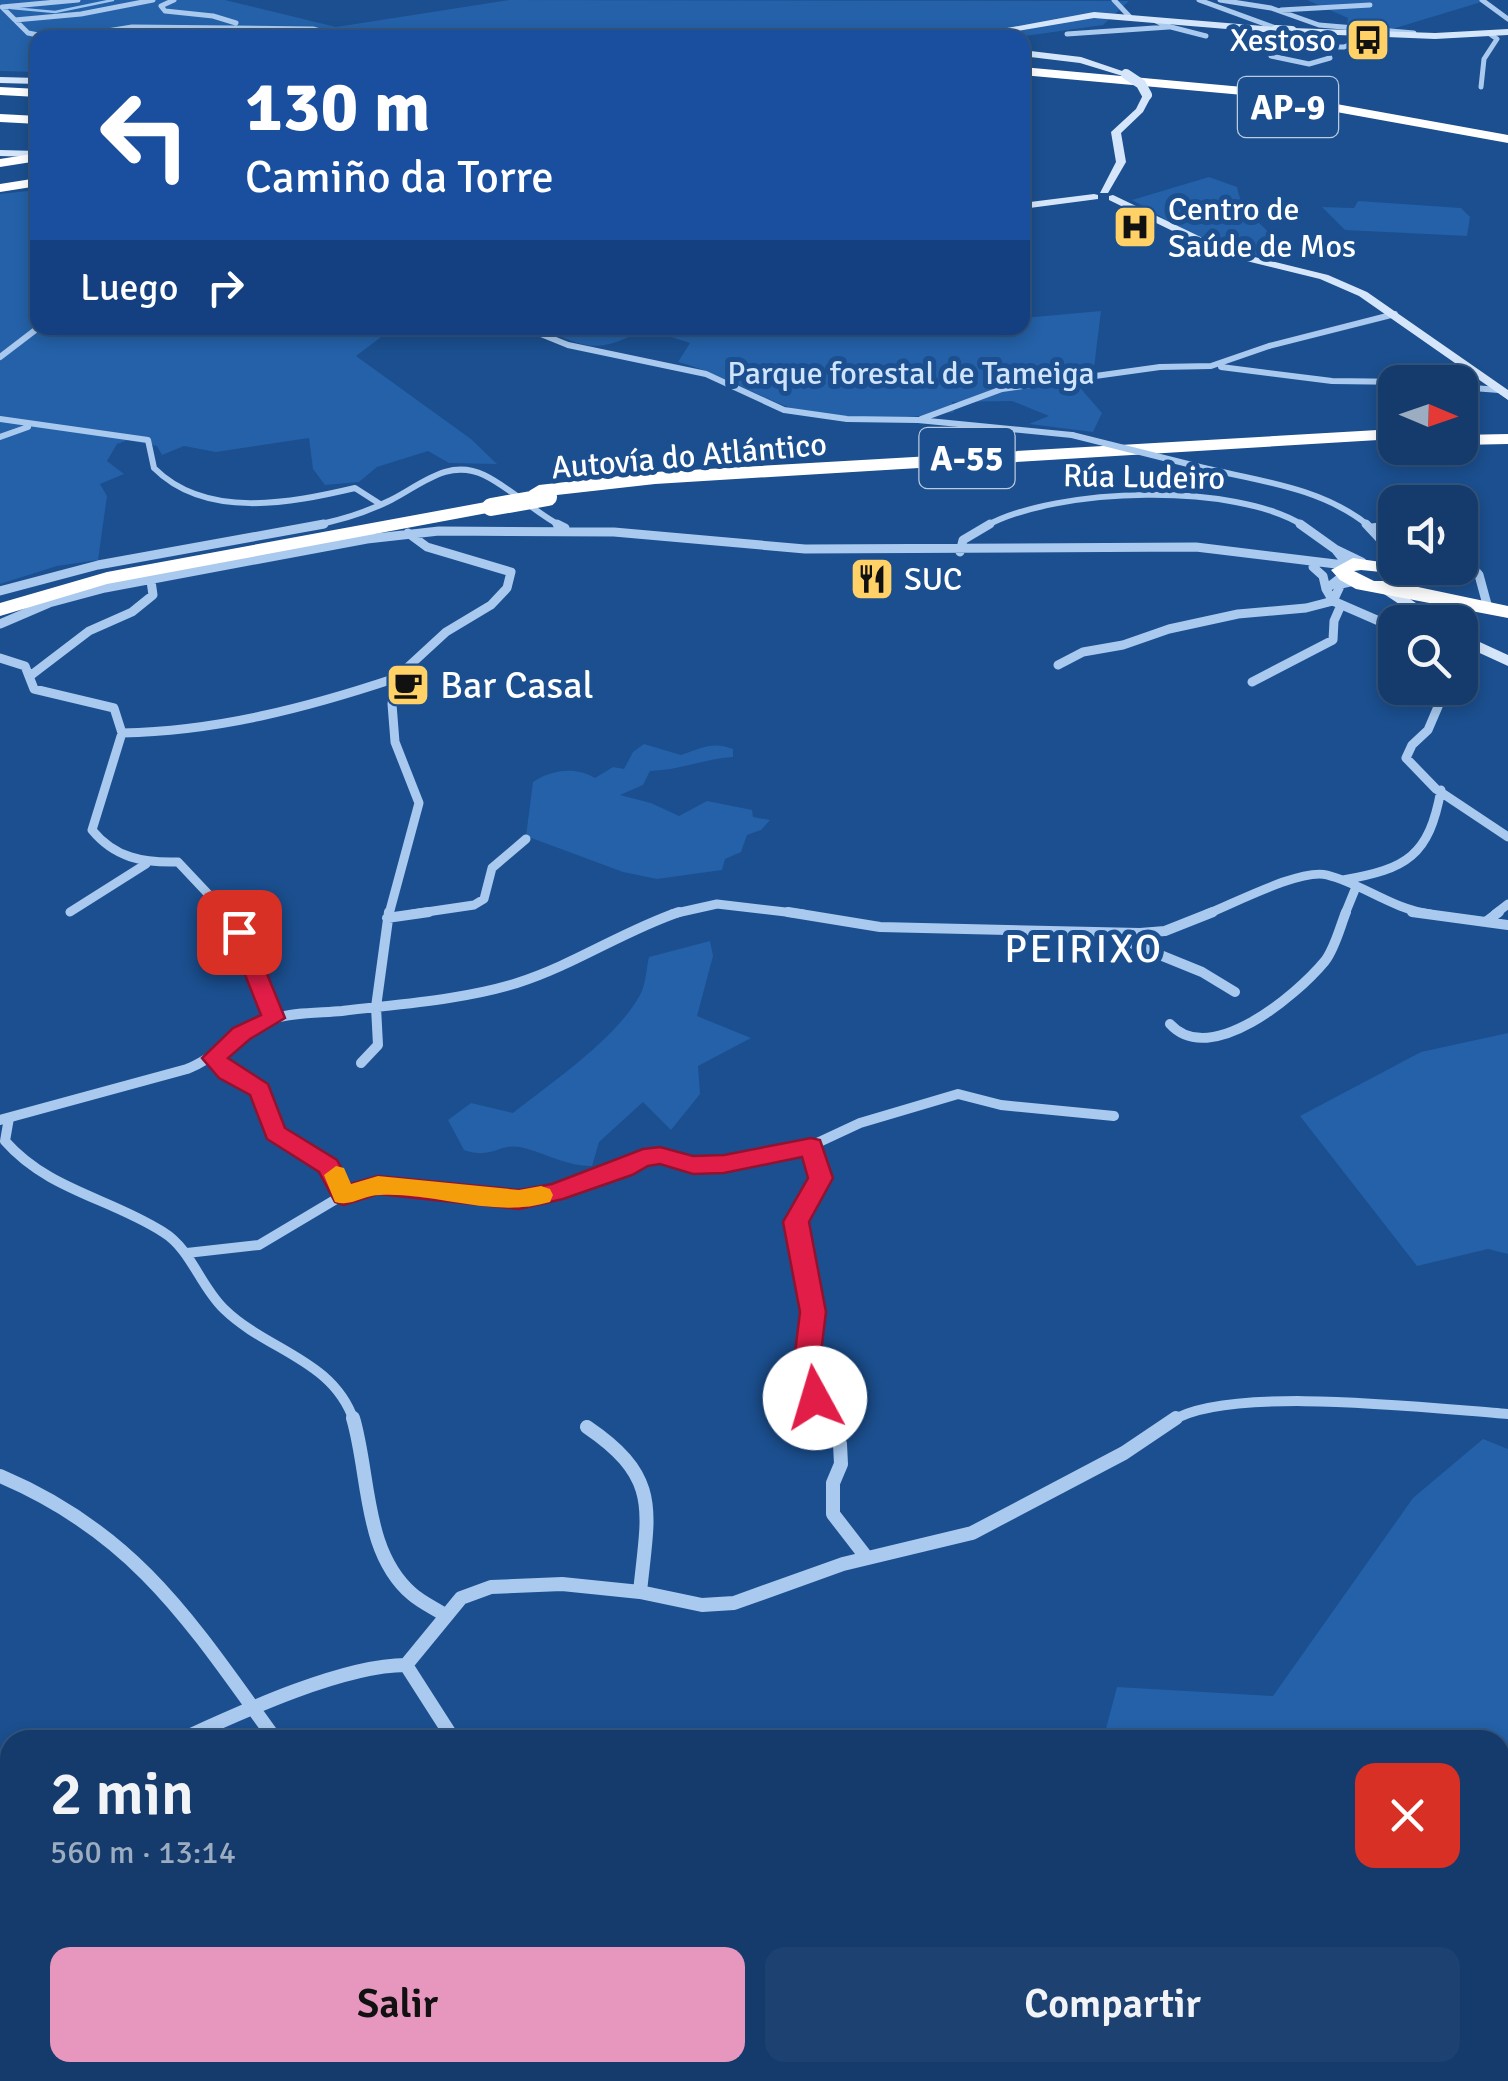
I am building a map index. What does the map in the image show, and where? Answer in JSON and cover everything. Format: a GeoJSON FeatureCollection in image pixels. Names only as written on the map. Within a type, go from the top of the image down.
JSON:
{"type":"FeatureCollection","features":[{"type":"Feature","properties":{"kind":"highway","name":"AP-9"},"geometry":{"type":"LineString","coordinates":[[1030,73],[1243,91],[1418,120],[1508,140]]}},
{"type":"Feature","properties":{"kind":"highway","name":"AP-9"},"geometry":{"type":"LineString","coordinates":[[1030,84],[1218,96],[1508,140]]}},
{"type":"Feature","properties":{"kind":"highway"},"geometry":{"type":"LineString","coordinates":[[0,91],[30,92]]}},
{"type":"Feature","properties":{"kind":"highway"},"geometry":{"type":"LineString","coordinates":[[0,118],[30,120]]}},
{"type":"Feature","properties":{"kind":"highway"},"geometry":{"type":"LineString","coordinates":[[3,157],[30,155]]}},
{"type":"Feature","properties":{"kind":"highway"},"geometry":{"type":"LineString","coordinates":[[0,188],[30,183]]}},
{"type":"Feature","properties":{"kind":"highway"},"geometry":{"type":"LineString","coordinates":[[1478,437],[1508,436]]}},
{"type":"Feature","properties":{"kind":"highway","name":"Autovía do Atlántico"},"geometry":{"type":"LineString","coordinates":[[0,600],[78,576],[198,550],[488,503],[537,504],[655,486],[1378,439]]}},
{"type":"Feature","properties":{"kind":"highway","name":"Autovía do Atlántico"},"geometry":{"type":"LineString","coordinates":[[0,610],[107,578],[488,503]]}},
{"type":"Feature","properties":{"kind":"highway"},"geometry":{"type":"LineString","coordinates":[[255,542],[292,530]]}},
{"type":"Feature","properties":{"kind":"highway"},"geometry":{"type":"LineString","coordinates":[[98,566],[198,550]]}},
{"type":"Feature","properties":{"kind":"highway"},"geometry":{"type":"LineString","coordinates":[[1410,585],[1498,610]]}},
{"type":"Feature","properties":{"kind":"street"},"geometry":{"type":"LineString","coordinates":[[30,33],[2,8],[78,0]]}},
{"type":"Feature","properties":{"kind":"street"},"geometry":{"type":"LineString","coordinates":[[14,20],[80,14],[153,0]]}},
{"type":"Feature","properties":{"kind":"street"},"geometry":{"type":"LineString","coordinates":[[174,0],[161,6],[165,11],[272,27]]}},
{"type":"Feature","properties":{"kind":"street"},"geometry":{"type":"LineString","coordinates":[[1114,0],[1130,17]]}},
{"type":"Feature","properties":{"kind":"street"},"geometry":{"type":"LineString","coordinates":[[1200,0],[1324,47],[1330,58],[1319,64],[1270,56]]}},
{"type":"Feature","properties":{"kind":"street"},"geometry":{"type":"LineString","coordinates":[[1220,0],[1275,10],[1319,25]]}},
{"type":"Feature","properties":{"kind":"street"},"geometry":{"type":"LineString","coordinates":[[1482,0],[1508,19]]}},
{"type":"Feature","properties":{"kind":"street"},"geometry":{"type":"LineString","coordinates":[[1284,10],[1286,1]]}},
{"type":"Feature","properties":{"kind":"street"},"geometry":{"type":"LineString","coordinates":[[1275,10],[1370,5]]}},
{"type":"Feature","properties":{"kind":"street"},"geometry":{"type":"LineString","coordinates":[[998,30],[1069,16],[1130,17],[1206,36]]}},
{"type":"Feature","properties":{"kind":"street"},"geometry":{"type":"LineString","coordinates":[[1250,16],[1435,36]]}},
{"type":"Feature","properties":{"kind":"street"},"geometry":{"type":"LineString","coordinates":[[1162,24],[1363,36],[1508,32]]}},
{"type":"Feature","properties":{"kind":"street"},"geometry":{"type":"LineString","coordinates":[[1067,34],[1163,30],[1162,24]]}},
{"type":"Feature","properties":{"kind":"street"},"geometry":{"type":"LineString","coordinates":[[109,30],[132,26],[316,30]]}},
{"type":"Feature","properties":{"kind":"street"},"geometry":{"type":"LineString","coordinates":[[1232,28],[1324,47],[1347,47],[1363,36]]}},
{"type":"Feature","properties":{"kind":"street"},"geometry":{"type":"LineString","coordinates":[[1481,87],[1484,60],[1496,39],[1490,34]]}},
{"type":"Feature","properties":{"kind":"street"},"geometry":{"type":"LineString","coordinates":[[1030,53],[1081,60],[1126,74],[1141,84],[1147,95],[1140,110],[1116,132],[1120,162],[1103,195]]}},
{"type":"Feature","properties":{"kind":"street"},"geometry":{"type":"LineString","coordinates":[[0,80],[30,81]]}},
{"type":"Feature","properties":{"kind":"street"},"geometry":{"type":"LineString","coordinates":[[1030,205],[1103,195],[1226,254],[1337,282],[1395,314],[1503,393]]}},
{"type":"Feature","properties":{"kind":"street"},"geometry":{"type":"LineString","coordinates":[[1211,366],[1269,346],[1395,314]]}},
{"type":"Feature","properties":{"kind":"street"},"geometry":{"type":"LineString","coordinates":[[0,357],[30,334]]}},
{"type":"Feature","properties":{"kind":"street"},"geometry":{"type":"LineString","coordinates":[[542,335],[568,346],[706,374],[784,410],[847,419],[918,420],[1072,434],[1310,491],[1372,528],[1378,527]]}},
{"type":"Feature","properties":{"kind":"street"},"geometry":{"type":"LineString","coordinates":[[918,420],[1030,383],[1160,366],[1211,366],[1332,381],[1378,382]]}},
{"type":"Feature","properties":{"kind":"street"},"geometry":{"type":"LineString","coordinates":[[1478,389],[1503,393]]}},
{"type":"Feature","properties":{"kind":"street"},"geometry":{"type":"LineString","coordinates":[[0,418],[148,440],[154,468],[202,498],[285,504],[354,488],[368,493],[370,501]]}},
{"type":"Feature","properties":{"kind":"street"},"geometry":{"type":"LineString","coordinates":[[0,436],[34,426]]}},
{"type":"Feature","properties":{"kind":"street"},"geometry":{"type":"LineString","coordinates":[[198,550],[357,515],[430,476],[462,470],[490,478],[537,504],[550,521],[571,530]]}},
{"type":"Feature","properties":{"kind":"street","name":"Rúa Ludeiro"},"geometry":{"type":"LineString","coordinates":[[960,550],[967,537],[1018,508],[1061,499],[1115,495],[1267,507],[1378,572]]}},
{"type":"Feature","properties":{"kind":"street"},"geometry":{"type":"LineString","coordinates":[[370,501],[381,504]]}},
{"type":"Feature","properties":{"kind":"street"},"geometry":{"type":"LineString","coordinates":[[357,515],[370,501]]}},
{"type":"Feature","properties":{"kind":"street"},"geometry":{"type":"LineString","coordinates":[[514,530],[526,526],[537,504]]}},
{"type":"Feature","properties":{"kind":"street"},"geometry":{"type":"LineString","coordinates":[[537,504],[542,530]]}},
{"type":"Feature","properties":{"kind":"street"},"geometry":{"type":"LineString","coordinates":[[542,530],[550,521]]}},
{"type":"Feature","properties":{"kind":"street"},"geometry":{"type":"LineString","coordinates":[[1372,528],[1378,549]]}},
{"type":"Feature","properties":{"kind":"street"},"geometry":{"type":"LineString","coordinates":[[0,624],[49,603],[346,544],[409,535],[514,530],[571,530],[774,548],[1196,552],[1378,576]]}},
{"type":"Feature","properties":{"kind":"street"},"geometry":{"type":"LineString","coordinates":[[446,536],[542,530],[656,538],[712,548]]}},
{"type":"Feature","properties":{"kind":"street"},"geometry":{"type":"LineString","coordinates":[[409,535],[598,536],[807,554],[1196,547],[1378,576]]}},
{"type":"Feature","properties":{"kind":"street"},"geometry":{"type":"LineString","coordinates":[[122,733],[159,733],[274,716],[396,678],[446,632],[490,605],[506,588],[511,572],[490,561],[423,547],[409,535]]}},
{"type":"Feature","properties":{"kind":"street"},"geometry":{"type":"LineString","coordinates":[[0,591],[98,566]]}},
{"type":"Feature","properties":{"kind":"street"},"geometry":{"type":"LineString","coordinates":[[1313,567],[1323,576],[1326,589],[1337,603],[1378,621]]}},
{"type":"Feature","properties":{"kind":"street"},"geometry":{"type":"LineString","coordinates":[[1478,574],[1498,610]]}},
{"type":"Feature","properties":{"kind":"street"},"geometry":{"type":"LineString","coordinates":[[1326,589],[1378,579]]}},
{"type":"Feature","properties":{"kind":"street"},"geometry":{"type":"LineString","coordinates":[[1252,682],[1284,662],[1315,652],[1333,640],[1337,588],[1378,579]]}},
{"type":"Feature","properties":{"kind":"street"},"geometry":{"type":"LineString","coordinates":[[30,676],[91,630],[146,604],[153,595],[151,581]]}},
{"type":"Feature","properties":{"kind":"street"},"geometry":{"type":"LineString","coordinates":[[1395,585],[1417,605]]}},
{"type":"Feature","properties":{"kind":"street"},"geometry":{"type":"LineString","coordinates":[[1058,665],[1083,652],[1123,645],[1207,620],[1337,603]]}},
{"type":"Feature","properties":{"kind":"street"},"geometry":{"type":"LineString","coordinates":[[1478,646],[1508,660]]}},
{"type":"Feature","properties":{"kind":"street"},"geometry":{"type":"LineString","coordinates":[[0,658],[24,666],[34,689],[106,704],[120,719],[122,733],[92,830],[101,843],[146,864],[178,862],[198,878],[232,916],[274,1018]]}},
{"type":"Feature","properties":{"kind":"street"},"geometry":{"type":"LineString","coordinates":[[361,1063],[378,1045],[376,1007],[387,918],[419,803],[395,742],[392,704],[396,678]]}},
{"type":"Feature","properties":{"kind":"street"},"geometry":{"type":"LineString","coordinates":[[1439,705],[1428,730],[1412,745],[1406,758],[1410,770],[1442,790],[1484,826],[1508,837]]}},
{"type":"Feature","properties":{"kind":"street"},"geometry":{"type":"LineString","coordinates":[[1342,880],[1382,874],[1402,866],[1424,848],[1432,837],[1442,790]]}},
{"type":"Feature","properties":{"kind":"street"},"geometry":{"type":"LineString","coordinates":[[387,918],[474,905],[484,898],[492,868],[526,839]]}},
{"type":"Feature","properties":{"kind":"street"},"geometry":{"type":"LineString","coordinates":[[70,912],[146,864]]}},
{"type":"Feature","properties":{"kind":"street"},"geometry":{"type":"LineString","coordinates":[[445,1615],[419,1603],[399,1585],[387,1566],[376,1539],[352,1418],[333,1380],[238,1322],[206,1290],[187,1254],[164,1232],[70,1188],[16,1156],[5,1141],[4,1119],[214,1058],[242,1034],[274,1018],[483,990],[538,976],[641,925],[682,910],[716,904],[742,904],[880,927],[1134,933],[1165,931],[1307,874],[1322,873],[1407,911],[1508,925]]}},
{"type":"Feature","properties":{"kind":"street"},"geometry":{"type":"LineString","coordinates":[[1170,1024],[1181,1036],[1211,1040],[1284,1004],[1328,958],[1356,887]]}},
{"type":"Feature","properties":{"kind":"street"},"geometry":{"type":"LineString","coordinates":[[1487,920],[1508,904]]}},
{"type":"Feature","properties":{"kind":"street"},"geometry":{"type":"LineString","coordinates":[[1134,933],[1130,940],[1133,944],[1202,972],[1234,992]]}},
{"type":"Feature","properties":{"kind":"street"},"geometry":{"type":"LineString","coordinates":[[214,1058],[228,1072],[260,1090],[275,1133],[328,1166],[344,1196]]}},
{"type":"Feature","properties":{"kind":"street"},"geometry":{"type":"LineString","coordinates":[[187,1254],[260,1246],[344,1196],[378,1185],[519,1200],[554,1193],[624,1169],[643,1158],[660,1156],[693,1165],[724,1164],[811,1146],[860,1123],[958,1094],[1001,1105],[1114,1116]]}},
{"type":"Feature","properties":{"kind":"street"},"geometry":{"type":"LineString","coordinates":[[811,1146],[821,1178],[796,1222],[813,1312],[806,1369],[815,1398],[834,1420],[840,1444],[841,1464],[833,1483],[833,1514],[867,1558]]}},
{"type":"Feature","properties":{"kind":"street"},"geometry":{"type":"LineString","coordinates":[[406,1665],[462,1598],[514,1584],[640,1592],[702,1605],[734,1603],[867,1558],[972,1533],[1124,1452],[1184,1413],[1228,1402],[1376,1404],[1508,1414]]}},
{"type":"Feature","properties":{"kind":"street"},"geometry":{"type":"LineString","coordinates":[[588,1427],[624,1454],[638,1473],[644,1496],[640,1592]]}},
{"type":"Feature","properties":{"kind":"street"},"geometry":{"type":"LineString","coordinates":[[0,1476],[66,1504],[140,1561],[186,1616],[269,1730]]}},
{"type":"Feature","properties":{"kind":"street"},"geometry":{"type":"LineString","coordinates":[[201,1730],[251,1706],[382,1665],[406,1665]]}},
{"type":"Feature","properties":{"kind":"street"},"geometry":{"type":"LineString","coordinates":[[406,1665],[448,1730]]}},
{"type":"Feature","properties":{"kind":"green space"},"geometry":{"type":"Polygon","coordinates":[[[0,0],[225,0],[336,27],[509,0],[1129,1],[1103,25],[1030,35],[1030,30],[30,30],[30,72],[0,71],[0,0]]]}},
{"type":"Feature","properties":{"kind":"green space"},"geometry":{"type":"Polygon","coordinates":[[[1307,0],[1488,0],[1389,30],[1347,27],[1348,18],[1307,0]]]}},
{"type":"Feature","properties":{"kind":"green space"},"geometry":{"type":"Polygon","coordinates":[[[1209,177],[1237,187],[1245,208],[1271,235],[1279,253],[1260,256],[1222,248],[1132,200],[1209,177]]]}},
{"type":"Feature","properties":{"kind":"green space"},"geometry":{"type":"Polygon","coordinates":[[[30,191],[30,335],[384,335],[356,356],[471,439],[497,464],[449,463],[428,451],[377,467],[359,482],[325,485],[313,469],[309,438],[216,452],[184,446],[162,455],[157,446],[128,440],[117,444],[107,461],[124,474],[100,484],[107,496],[98,560],[57,566],[0,584],[0,194],[30,191]]]}},
{"type":"Feature","properties":{"kind":"green space"},"geometry":{"type":"Polygon","coordinates":[[[1358,201],[1461,208],[1470,217],[1467,236],[1345,230],[1322,207],[1354,208],[1358,201]]]}},
{"type":"Feature","properties":{"kind":"green space","name":"Parque forestal de Tameiga"},"geometry":{"type":"Polygon","coordinates":[[[1101,311],[1094,368],[1076,383],[1102,413],[1093,432],[1029,424],[1049,416],[1012,401],[952,402],[954,412],[892,418],[802,411],[678,362],[690,343],[665,335],[1030,335],[1030,317],[1101,311]]]}},
{"type":"Feature","properties":{"kind":"green space","name":"Parque forestal de Tameiga"},"geometry":{"type":"Polygon","coordinates":[[[558,335],[632,335],[594,346],[558,335]]]}},
{"type":"Feature","properties":{"kind":"green space"},"geometry":{"type":"Polygon","coordinates":[[[644,744],[681,755],[713,746],[733,749],[733,757],[650,771],[643,785],[620,795],[679,816],[707,801],[752,810],[753,817],[770,820],[761,830],[747,835],[741,852],[725,859],[722,870],[657,879],[623,872],[526,836],[533,782],[563,771],[595,778],[613,767],[624,769],[633,752],[644,744]]]}},
{"type":"Feature","properties":{"kind":"green space"},"geometry":{"type":"Polygon","coordinates":[[[710,941],[713,956],[697,1016],[751,1038],[698,1066],[700,1094],[671,1130],[643,1102],[599,1142],[592,1166],[564,1162],[520,1147],[482,1153],[464,1150],[448,1120],[471,1103],[513,1113],[616,1028],[642,991],[649,957],[710,941]]]}},
{"type":"Feature","properties":{"kind":"green space"},"geometry":{"type":"Polygon","coordinates":[[[1508,1033],[1508,1254],[1488,1249],[1417,1266],[1300,1116],[1421,1052],[1508,1033]]]}},
{"type":"Feature","properties":{"kind":"green space"},"geometry":{"type":"Polygon","coordinates":[[[1483,1439],[1508,1449],[1508,1730],[1106,1730],[1117,1687],[1273,1696],[1413,1498],[1483,1439]]]}},
{"type":"Feature","properties":{"kind":"waterway"},"geometry":{"type":"LineString","coordinates":[[11,8],[55,12],[113,0]]}},
{"type":"Feature","properties":{"kind":"slow traffic"},"geometry":{"type":"LineString","coordinates":[[336,1175],[344,1196],[378,1185],[519,1200],[541,1195]]}},
{"type":"Feature","properties":{"kind":"place","name":"Xestoso"},"geometry":{"type":"Point","coordinates":[1368,40]}},
{"type":"Feature","properties":{"kind":"place","name":"Centro de Saúde de Mos"},"geometry":{"type":"Point","coordinates":[1135,227]}},
{"type":"Feature","properties":{"kind":"place","name":"SUC"},"geometry":{"type":"Point","coordinates":[872,579]}},
{"type":"Feature","properties":{"kind":"place","name":"Bar Casal"},"geometry":{"type":"Point","coordinates":[408,685]}},
{"type":"Feature","properties":{"kind":"district","name":"PEIRIXO"},"geometry":{"type":"Point","coordinates":[1084,949]}},
{"type":"Feature","properties":{"kind":"route"},"geometry":{"type":"LineString","coordinates":[[239,932],[274,1018],[242,1034],[214,1058],[228,1072],[260,1090],[275,1133],[328,1166],[336,1174],[344,1196],[378,1185],[519,1200],[554,1193],[624,1169],[643,1158],[680,1158],[693,1165],[724,1164],[811,1146],[821,1178],[796,1222],[813,1312],[806,1369],[815,1398]]}}]}
